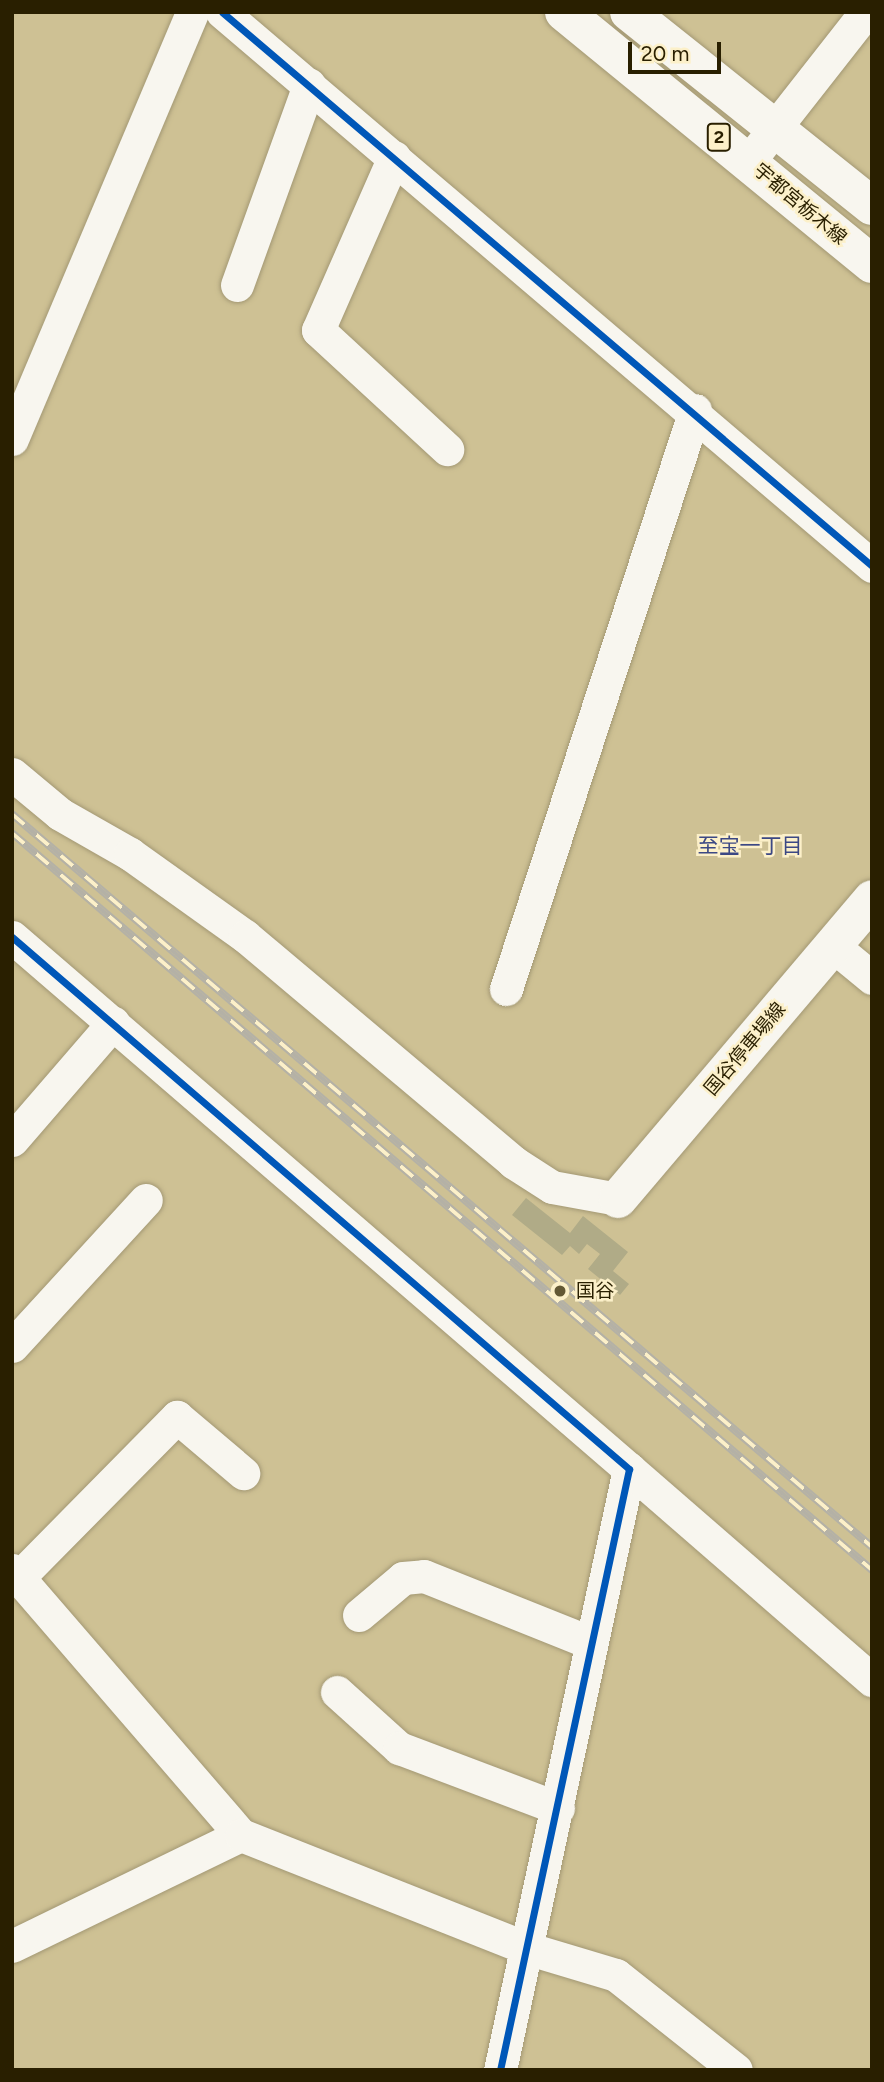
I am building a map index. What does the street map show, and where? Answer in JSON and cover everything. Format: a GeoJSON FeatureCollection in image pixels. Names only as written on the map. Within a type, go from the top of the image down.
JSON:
{"type":"FeatureCollection","features":[{"type":"Feature","properties":{"kind":"main road","name":"宇都宮栃木線"},"geometry":{"type":"LineString","coordinates":[[564,12],[750,161],[872,264]]}},
{"type":"Feature","properties":{"kind":"main road","name":"2"},"geometry":{"type":"LineString","coordinates":[[629,12],[872,205]]}},
{"type":"Feature","properties":{"kind":"main road","name":"国谷停車場線"},"geometry":{"type":"LineString","coordinates":[[618,1199],[872,899]]}},
{"type":"Feature","properties":{"kind":"street"},"geometry":{"type":"LineString","coordinates":[[12,439],[192,12]]}},
{"type":"Feature","properties":{"kind":"street"},"geometry":{"type":"LineString","coordinates":[[222,12],[695,410],[872,566]]}},
{"type":"Feature","properties":{"kind":"street"},"geometry":{"type":"LineString","coordinates":[[750,161],[774,125],[866,12]]}},
{"type":"Feature","properties":{"kind":"street"},"geometry":{"type":"LineString","coordinates":[[237,285],[309,85]]}},
{"type":"Feature","properties":{"kind":"street"},"geometry":{"type":"LineString","coordinates":[[394,157],[318,330],[447,449]]}},
{"type":"Feature","properties":{"kind":"street"},"geometry":{"type":"LineString","coordinates":[[506,989],[695,410]]}},
{"type":"Feature","properties":{"kind":"street"},"geometry":{"type":"LineString","coordinates":[[12,774],[60,814],[130,854],[245,936],[513,1162],[552,1187],[618,1199]]}},
{"type":"Feature","properties":{"kind":"street"},"geometry":{"type":"LineString","coordinates":[[12,937],[872,1680]]}},
{"type":"Feature","properties":{"kind":"street"},"geometry":{"type":"LineString","coordinates":[[832,945],[872,978]]}},
{"type":"Feature","properties":{"kind":"street"},"geometry":{"type":"LineString","coordinates":[[12,1139],[113,1023]]}},
{"type":"Feature","properties":{"kind":"street"},"geometry":{"type":"LineString","coordinates":[[12,1346],[146,1200]]}},
{"type":"Feature","properties":{"kind":"street"},"geometry":{"type":"LineString","coordinates":[[243,1473],[177,1417],[16,1573],[241,1835],[526,1948],[616,1975],[736,2070]]}},
{"type":"Feature","properties":{"kind":"street"},"geometry":{"type":"LineString","coordinates":[[500,2070],[558,1808],[589,1642],[629,1469]]}},
{"type":"Feature","properties":{"kind":"street"},"geometry":{"type":"LineString","coordinates":[[359,1615],[403,1577],[424,1576],[589,1642]]}},
{"type":"Feature","properties":{"kind":"street"},"geometry":{"type":"LineString","coordinates":[[337,1692],[399,1748],[558,1808]]}},
{"type":"Feature","properties":{"kind":"street"},"geometry":{"type":"LineString","coordinates":[[19,1934],[241,1835]]}},
{"type":"Feature","properties":{"kind":"building"},"geometry":{"type":"Polygon","coordinates":[[[526,1198],[570,1233],[583,1216],[628,1252],[613,1271],[629,1284],[620,1295],[588,1269],[600,1254],[587,1244],[579,1254],[570,1246],[562,1255],[512,1215],[526,1198]]]}},
{"type":"Feature","properties":{"kind":"railway"},"geometry":{"type":"LineString","coordinates":[[12,814],[872,1547]]}},
{"type":"Feature","properties":{"kind":"railway"},"geometry":{"type":"LineString","coordinates":[[12,833],[872,1570]]}},
{"type":"Feature","properties":{"kind":"cycle path"},"geometry":{"type":"LineString","coordinates":[[222,12],[872,566]]}},
{"type":"Feature","properties":{"kind":"cycle path"},"geometry":{"type":"LineString","coordinates":[[12,937],[629,1469],[500,2070]]}},
{"type":"Feature","properties":{"kind":"place","name":"国谷"},"geometry":{"type":"Point","coordinates":[560,1291]}},
{"type":"Feature","properties":{"kind":"district","name":"至宝一丁目"},"geometry":{"type":"Point","coordinates":[750,846]}}]}
